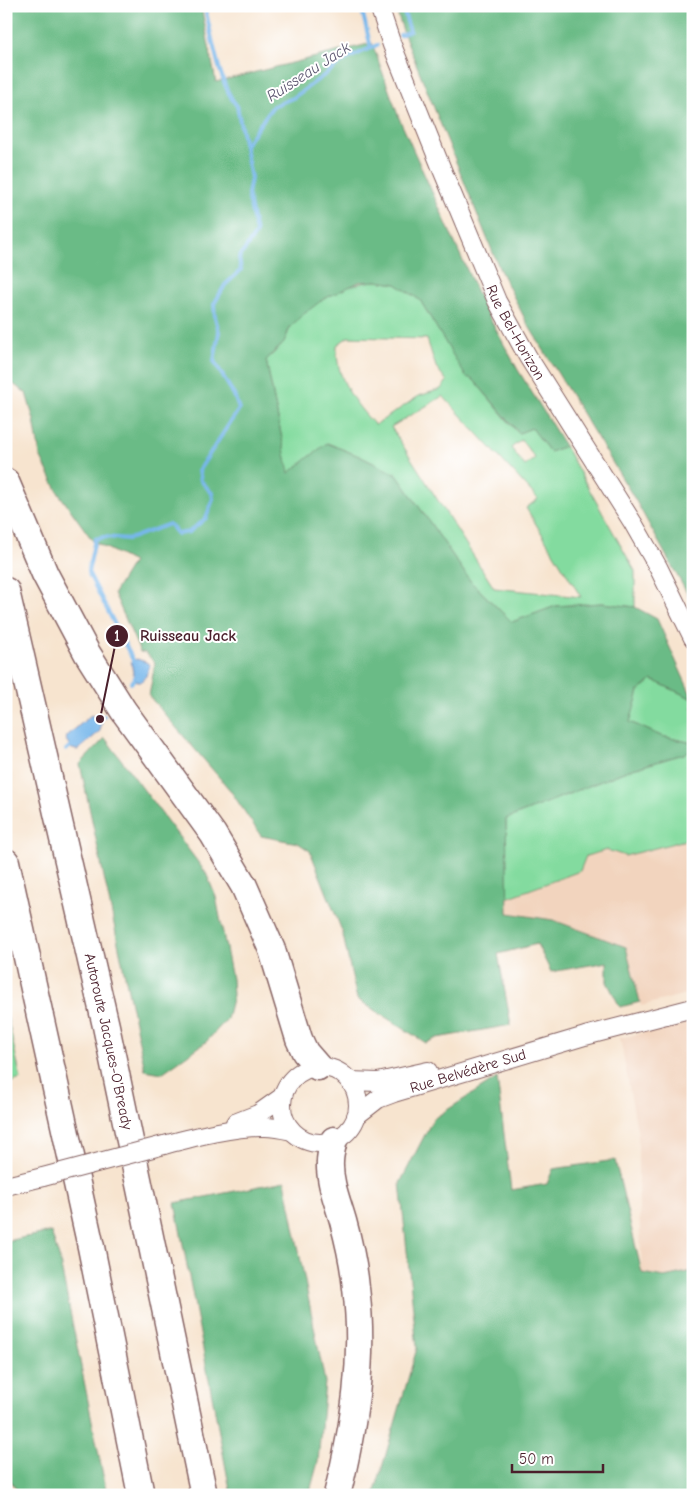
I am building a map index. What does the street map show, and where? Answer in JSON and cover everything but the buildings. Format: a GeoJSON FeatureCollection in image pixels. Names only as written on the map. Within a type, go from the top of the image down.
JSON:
{"type":"FeatureCollection","features":[{"type":"Feature","properties":{"kind":"highway"},"geometry":{"type":"LineString","coordinates":[[6,482],[45,574],[87,653],[123,710],[213,834],[244,886],[272,950],[299,1039],[306,1052],[318,1066]]}},
{"type":"Feature","properties":{"kind":"highway","name":"Autoroute Jacques-O'Bready"},"geometry":{"type":"LineString","coordinates":[[6,591],[104,1019],[204,1495]]}},
{"type":"Feature","properties":{"kind":"highway"},"geometry":{"type":"LineString","coordinates":[[6,862],[85,1219],[142,1495]]}},
{"type":"Feature","properties":{"kind":"highway"},"geometry":{"type":"LineString","coordinates":[[334,1140],[330,1168],[354,1270],[360,1343],[353,1423],[337,1495]]}},
{"type":"Feature","properties":{"kind":"street","name":"Rue Bel-Horizon"},"geometry":{"type":"LineString","coordinates":[[378,6],[432,145],[497,301],[528,356],[633,523],[658,567],[693,638]]}},
{"type":"Feature","properties":{"kind":"street","name":"Rue Belvédère Sud"},"geometry":{"type":"LineString","coordinates":[[350,1081],[371,1082],[390,1080],[585,1036],[693,1008]]}},
{"type":"Feature","properties":{"kind":"street","name":"Rue Belvédère Sud"},"geometry":{"type":"LineString","coordinates":[[356,1116],[373,1102],[390,1094],[585,1036]]}},
{"type":"Feature","properties":{"kind":"street"},"geometry":{"type":"LineString","coordinates":[[318,1066],[335,1070],[350,1081],[357,1097],[358,1107],[356,1116],[348,1130],[326,1143],[314,1143],[292,1131],[283,1115],[282,1097],[288,1084],[297,1074],[318,1066]]}},
{"type":"Feature","properties":{"kind":"street"},"geometry":{"type":"LineString","coordinates":[[200,1136],[253,1117],[282,1097]]}},
{"type":"Feature","properties":{"kind":"street"},"geometry":{"type":"LineString","coordinates":[[6,1186],[200,1136],[258,1127],[292,1131]]}},
{"type":"Feature","properties":{"kind":"shaded area"},"geometry":{"type":"Polygon","coordinates":[[[693,838],[693,992],[641,1006],[626,947],[553,920],[508,913],[507,898],[580,871],[586,856],[607,850],[625,856],[693,838]]]}},
{"type":"Feature","properties":{"kind":"shaded area"},"geometry":{"type":"Polygon","coordinates":[[[693,1022],[693,1271],[664,1277],[642,1273],[638,1187],[638,1135],[620,1038],[693,1022]]]}},
{"type":"Feature","properties":{"kind":"green space"},"geometry":{"type":"Polygon","coordinates":[[[6,6],[201,6],[216,82],[372,43],[399,118],[484,308],[518,370],[565,446],[550,452],[532,428],[519,433],[473,379],[466,377],[420,300],[396,284],[377,281],[359,282],[322,300],[300,317],[289,329],[284,343],[266,360],[289,473],[327,443],[397,475],[471,582],[512,622],[556,606],[602,603],[635,607],[657,619],[693,699],[652,680],[639,691],[630,722],[661,736],[693,743],[693,754],[690,752],[626,771],[506,819],[508,913],[553,920],[626,947],[640,1002],[620,1007],[607,982],[607,962],[551,972],[537,944],[498,954],[511,1025],[437,1038],[426,1043],[357,999],[342,931],[310,851],[298,843],[261,836],[230,790],[149,696],[155,663],[146,653],[140,652],[114,593],[133,562],[93,541],[59,494],[40,456],[34,420],[26,393],[6,379],[6,6]]]}},
{"type":"Feature","properties":{"kind":"green space"},"geometry":{"type":"Polygon","coordinates":[[[395,6],[693,6],[693,604],[636,501],[527,323],[500,270],[404,34],[395,6]]]}},
{"type":"Feature","properties":{"kind":"green space"},"geometry":{"type":"Polygon","coordinates":[[[377,281],[396,284],[420,300],[466,376],[473,379],[518,433],[532,428],[550,452],[565,446],[635,571],[635,607],[602,603],[556,606],[512,622],[471,582],[397,475],[327,443],[289,474],[266,360],[283,344],[291,327],[308,309],[330,295],[365,282],[377,281]],[[348,337],[337,345],[339,368],[347,389],[375,425],[419,396],[441,389],[447,381],[436,367],[427,339],[348,337]],[[443,396],[391,427],[494,588],[581,597],[526,508],[538,499],[443,396]],[[521,440],[511,448],[525,466],[535,458],[521,440]]]}},
{"type":"Feature","properties":{"kind":"green space"},"geometry":{"type":"Polygon","coordinates":[[[652,680],[693,699],[693,743],[661,736],[630,722],[639,691],[652,680]]]}},
{"type":"Feature","properties":{"kind":"green space"},"geometry":{"type":"Polygon","coordinates":[[[105,738],[206,873],[216,897],[232,979],[233,995],[227,1019],[206,1042],[162,1073],[145,1070],[80,764],[105,738]]]}},
{"type":"Feature","properties":{"kind":"green space"},"geometry":{"type":"Polygon","coordinates":[[[690,752],[693,754],[693,792],[690,798],[693,801],[693,838],[625,856],[607,850],[586,856],[580,871],[507,898],[506,819],[626,771],[690,752]]]}},
{"type":"Feature","properties":{"kind":"green space"},"geometry":{"type":"Polygon","coordinates":[[[6,1011],[21,1079],[6,1084],[6,1011]]]}},
{"type":"Feature","properties":{"kind":"green space"},"geometry":{"type":"Polygon","coordinates":[[[497,1078],[511,1190],[547,1184],[553,1169],[615,1160],[642,1273],[664,1277],[693,1271],[693,1495],[374,1495],[417,1348],[400,1183],[433,1119],[497,1078]]]}},
{"type":"Feature","properties":{"kind":"green space"},"geometry":{"type":"Polygon","coordinates":[[[285,1181],[325,1382],[318,1462],[309,1495],[231,1495],[175,1203],[285,1181]]]}},
{"type":"Feature","properties":{"kind":"green space"},"geometry":{"type":"Polygon","coordinates":[[[51,1232],[59,1257],[107,1495],[20,1495],[6,1474],[6,1241],[51,1232]]]}},
{"type":"Feature","properties":{"kind":"water"},"geometry":{"type":"Polygon","coordinates":[[[137,659],[150,665],[146,676],[141,682],[137,682],[133,673],[131,661],[137,659]]]}},
{"type":"Feature","properties":{"kind":"water"},"geometry":{"type":"Polygon","coordinates":[[[91,715],[102,721],[100,731],[82,747],[77,750],[72,749],[66,740],[67,736],[91,715]]]}},
{"type":"Feature","properties":{"kind":"waterway"},"geometry":{"type":"LineString","coordinates":[[361,6],[371,48]]}},
{"type":"Feature","properties":{"kind":"waterway","name":"Ruisseau Jack"},"geometry":{"type":"LineString","coordinates":[[400,35],[410,31],[402,6]]}},
{"type":"Feature","properties":{"kind":"waterway","name":"Ruisseau Jack"},"geometry":{"type":"LineString","coordinates":[[135,664],[88,572],[95,539],[104,537],[129,539],[169,524],[178,534],[189,532],[206,518],[213,499],[212,493],[201,481],[199,470],[239,409],[234,395],[214,361],[219,332],[214,304],[225,285],[241,270],[239,258],[256,233],[248,194],[251,178],[237,106],[231,98],[221,74],[206,12]]}},
{"type":"Feature","properties":{"kind":"waterway","name":"Ruisseau Jack"},"geometry":{"type":"LineString","coordinates":[[245,145],[273,106],[293,98],[345,60],[377,45]]}},
{"type":"Feature","properties":{"kind":"waterway","name":"Ruisseau Jack"},"geometry":{"type":"LineString","coordinates":[[131,683],[137,675]]}},
{"type":"Feature","properties":{"kind":"waterway","name":"Ruisseau Jack"},"geometry":{"type":"LineString","coordinates":[[96,723],[104,716]]}},
{"type":"Feature","properties":{"kind":"waterway","name":"Ruisseau Jack"},"geometry":{"type":"LineString","coordinates":[[66,750],[73,744]]}},
{"type":"Feature","properties":{"kind":"place","name":"Ruisseau Jack"},"geometry":{"type":"Point","coordinates":[100,719]}}]}
